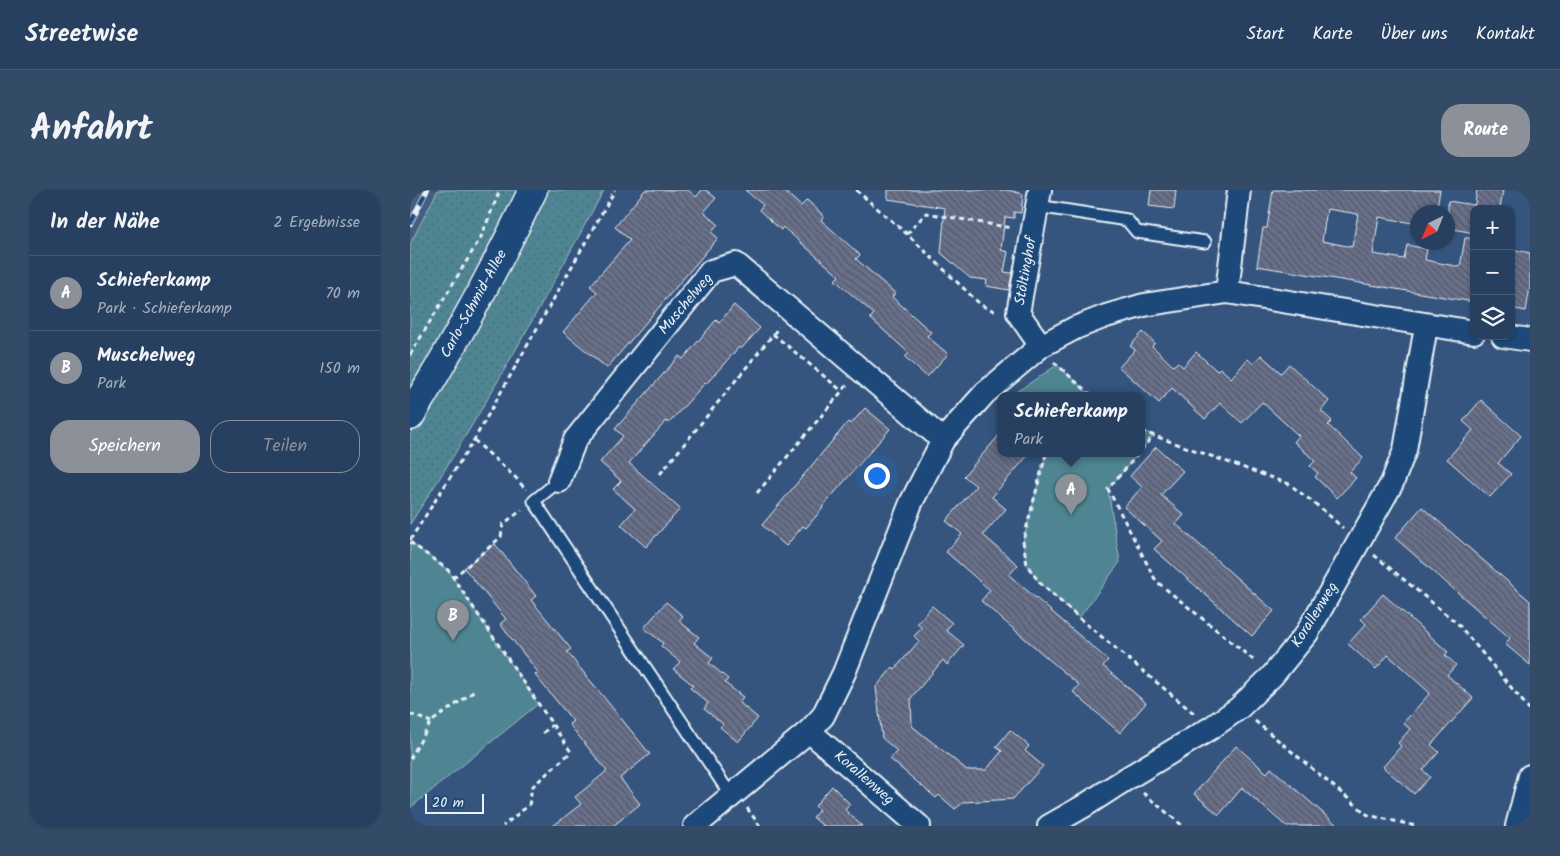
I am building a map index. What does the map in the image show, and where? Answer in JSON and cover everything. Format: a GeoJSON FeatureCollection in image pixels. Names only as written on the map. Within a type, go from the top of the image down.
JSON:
{"type":"FeatureCollection","features":[{"type":"Feature","properties":{"kind":"main road","name":"Carlo-Schmid-Allee"},"geometry":{"type":"LineString","coordinates":[[410,416],[475,304],[533,190]]}},
{"type":"Feature","properties":{"kind":"street"},"geometry":{"type":"LineString","coordinates":[[1227,292],[1239,190]]}},
{"type":"Feature","properties":{"kind":"street","name":"Stöltinghof"},"geometry":{"type":"LineString","coordinates":[[1039,198],[1018,313],[1041,346]]}},
{"type":"Feature","properties":{"kind":"street","name":"Muschelweg"},"geometry":{"type":"LineString","coordinates":[[559,481],[575,440],[711,271],[736,264],[943,440]]}},
{"type":"Feature","properties":{"kind":"street"},"geometry":{"type":"LineString","coordinates":[[696,826],[810,731],[823,716],[844,673],[911,503],[943,440],[985,393],[1041,346],[1075,328],[1106,316],[1144,305],[1227,292],[1426,326],[1470,332]]}},
{"type":"Feature","properties":{"kind":"street","name":"Korallenweg"},"geometry":{"type":"LineString","coordinates":[[1049,826],[1211,728],[1239,708],[1272,676],[1307,633],[1392,483],[1405,450],[1426,326]]}},
{"type":"Feature","properties":{"kind":"street"},"geometry":{"type":"LineString","coordinates":[[1515,338],[1530,340]]}},
{"type":"Feature","properties":{"kind":"street","name":"Korallenweg"},"geometry":{"type":"LineString","coordinates":[[810,731],[919,826]]}},
{"type":"Feature","properties":{"kind":"street"},"geometry":{"type":"LineString","coordinates":[[1517,826],[1530,776]]}},
{"type":"Feature","properties":{"kind":"lane"},"geometry":{"type":"LineString","coordinates":[[1039,198],[1127,220],[1137,232],[1205,242]]}},
{"type":"Feature","properties":{"kind":"lane"},"geometry":{"type":"LineString","coordinates":[[559,481],[534,501],[732,797]]}},
{"type":"Feature","properties":{"kind":"path"},"geometry":{"type":"LineString","coordinates":[[410,355],[480,237],[500,190]]}},
{"type":"Feature","properties":{"kind":"path"},"geometry":{"type":"LineString","coordinates":[[503,826],[529,805],[532,787],[571,752],[448,570],[410,541],[474,440],[615,190]]}},
{"type":"Feature","properties":{"kind":"path"},"geometry":{"type":"LineString","coordinates":[[856,190],[907,234],[981,305],[994,311],[1018,313]]}},
{"type":"Feature","properties":{"kind":"path"},"geometry":{"type":"LineString","coordinates":[[907,234],[926,213],[1033,232]]}},
{"type":"Feature","properties":{"kind":"path"},"geometry":{"type":"LineString","coordinates":[[660,474],[791,311]]}},
{"type":"Feature","properties":{"kind":"path"},"geometry":{"type":"LineString","coordinates":[[773,334],[842,391]]}},
{"type":"Feature","properties":{"kind":"path"},"geometry":{"type":"LineString","coordinates":[[1041,346],[1057,365],[1087,392]]}},
{"type":"Feature","properties":{"kind":"path"},"geometry":{"type":"LineString","coordinates":[[758,493],[860,369]]}},
{"type":"Feature","properties":{"kind":"path"},"geometry":{"type":"LineString","coordinates":[[1145,445],[1154,435]]}},
{"type":"Feature","properties":{"kind":"path"},"geometry":{"type":"LineString","coordinates":[[453,578],[501,537],[503,524],[534,501],[516,478],[474,440]]}},
{"type":"Feature","properties":{"kind":"path"},"geometry":{"type":"LineString","coordinates":[[1045,457],[1023,541],[1027,565],[1039,582],[1079,618],[1211,728]]}},
{"type":"Feature","properties":{"kind":"path"},"geometry":{"type":"LineString","coordinates":[[1135,457],[1108,489],[1156,582],[1272,676]]}},
{"type":"Feature","properties":{"kind":"path"},"geometry":{"type":"LineString","coordinates":[[410,759],[431,722],[476,690]]}},
{"type":"Feature","properties":{"kind":"path"},"geometry":{"type":"LineString","coordinates":[[1239,708],[1368,815],[1416,826]]}},
{"type":"Feature","properties":{"kind":"path"},"geometry":{"type":"LineString","coordinates":[[410,714],[431,722]]}},
{"type":"Feature","properties":{"kind":"path"},"geometry":{"type":"LineString","coordinates":[[543,733],[552,725]]}},
{"type":"Feature","properties":{"kind":"path"},"geometry":{"type":"LineString","coordinates":[[1126,779],[1183,826]]}},
{"type":"Feature","properties":{"kind":"shaded area"},"geometry":{"type":"Polygon","coordinates":[[[410,190],[457,190],[410,278],[410,190]]]}},
{"type":"Feature","properties":{"kind":"green space"},"geometry":{"type":"Polygon","coordinates":[[[438,190],[517,190],[498,232],[410,392],[410,244],[438,190]]]}},
{"type":"Feature","properties":{"kind":"green space"},"geometry":{"type":"Polygon","coordinates":[[[538,190],[604,190],[462,443],[410,524],[410,435],[487,299],[538,190]]]}},
{"type":"Feature","properties":{"kind":"green space"},"geometry":{"type":"Polygon","coordinates":[[[1057,365],[1087,392],[1016,392],[1057,365]]]}},
{"type":"Feature","properties":{"kind":"green space"},"geometry":{"type":"Polygon","coordinates":[[[1145,432],[1154,435],[1145,445],[1145,432]]]}},
{"type":"Feature","properties":{"kind":"green space"},"geometry":{"type":"Polygon","coordinates":[[[1045,457],[1135,457],[1108,489],[1120,562],[1079,618],[1039,582],[1027,565],[1023,541],[1045,457]]]}},
{"type":"Feature","properties":{"kind":"green space"},"geometry":{"type":"Polygon","coordinates":[[[410,542],[448,570],[538,704],[410,808],[410,542]]]}},
{"type":"Feature","properties":{"kind":"building"},"geometry":{"type":"Polygon","coordinates":[[[645,190],[688,190],[696,197],[702,190],[706,190],[716,198],[704,212],[718,224],[711,232],[718,238],[607,368],[563,332],[597,292],[590,286],[630,240],[615,227],[645,190]]]}},
{"type":"Feature","properties":{"kind":"building"},"geometry":{"type":"Polygon","coordinates":[[[745,190],[783,190],[801,206],[807,200],[824,216],[821,220],[860,255],[856,259],[895,293],[892,297],[931,332],[927,336],[948,354],[927,377],[905,357],[909,353],[870,318],[874,314],[835,280],[839,276],[783,227],[781,230],[759,210],[763,205],[745,190]]]}},
{"type":"Feature","properties":{"kind":"building"},"geometry":{"type":"Polygon","coordinates":[[[888,190],[1008,190],[1023,194],[1021,213],[1014,212],[1014,218],[1005,217],[1001,250],[1008,252],[1004,272],[1012,273],[1009,290],[986,286],[987,280],[970,278],[941,253],[945,208],[888,199],[888,190]]]}},
{"type":"Feature","properties":{"kind":"building"},"geometry":{"type":"Polygon","coordinates":[[[1151,190],[1176,190],[1174,209],[1149,206],[1151,190]]]}},
{"type":"Feature","properties":{"kind":"building"},"geometry":{"type":"Polygon","coordinates":[[[1273,190],[1440,190],[1437,205],[1410,205],[1410,223],[1379,217],[1373,254],[1404,259],[1407,245],[1410,246],[1410,250],[1427,250],[1425,260],[1460,267],[1465,238],[1470,238],[1470,301],[1257,266],[1263,228],[1267,228],[1273,190]],[[1327,209],[1322,241],[1352,247],[1358,214],[1327,209]]]}},
{"type":"Feature","properties":{"kind":"building"},"geometry":{"type":"Polygon","coordinates":[[[1477,190],[1503,190],[1501,205],[1475,205],[1477,190]]]}},
{"type":"Feature","properties":{"kind":"building"},"geometry":{"type":"Polygon","coordinates":[[[1448,201],[1474,205],[1470,205],[1470,232],[1455,229],[1455,205],[1448,205],[1448,201]]]}},
{"type":"Feature","properties":{"kind":"building"},"geometry":{"type":"Polygon","coordinates":[[[1515,250],[1530,253],[1530,287],[1526,311],[1515,309],[1515,250]]]}},
{"type":"Feature","properties":{"kind":"building"},"geometry":{"type":"Polygon","coordinates":[[[734,305],[760,328],[741,349],[739,347],[669,423],[666,421],[629,463],[680,509],[646,547],[621,525],[635,509],[613,489],[621,481],[600,462],[623,436],[615,429],[679,356],[683,359],[716,320],[719,323],[734,305]]]}},
{"type":"Feature","properties":{"kind":"building"},"geometry":{"type":"Polygon","coordinates":[[[1143,332],[1155,343],[1152,346],[1173,366],[1178,362],[1183,367],[1196,352],[1217,371],[1220,368],[1231,378],[1248,359],[1253,364],[1261,355],[1281,373],[1289,364],[1329,401],[1321,411],[1332,421],[1328,425],[1363,458],[1350,472],[1356,478],[1337,498],[1315,477],[1318,473],[1310,466],[1315,461],[1294,442],[1299,436],[1262,402],[1242,423],[1220,403],[1205,419],[1172,388],[1159,403],[1119,367],[1135,350],[1130,346],[1143,332]]]}},
{"type":"Feature","properties":{"kind":"building"},"geometry":{"type":"Polygon","coordinates":[[[1481,400],[1521,436],[1498,463],[1511,474],[1490,497],[1447,459],[1473,430],[1463,421],[1481,400]]]}},
{"type":"Feature","properties":{"kind":"building"},"geometry":{"type":"Polygon","coordinates":[[[865,408],[890,429],[806,528],[803,526],[786,546],[762,525],[848,422],[851,424],[865,408]]]}},
{"type":"Feature","properties":{"kind":"building"},"geometry":{"type":"Polygon","coordinates":[[[997,438],[997,457],[1026,457],[992,497],[1006,509],[983,535],[1018,565],[1009,575],[1108,660],[1103,666],[1146,703],[1120,733],[1073,692],[1079,685],[981,601],[990,590],[946,552],[962,534],[946,521],[976,486],[964,476],[997,438]]]}},
{"type":"Feature","properties":{"kind":"building"},"geometry":{"type":"Polygon","coordinates":[[[1156,447],[1183,471],[1161,495],[1184,515],[1176,524],[1274,611],[1252,636],[1154,549],[1162,541],[1124,507],[1142,487],[1130,476],[1156,447]]]}},
{"type":"Feature","properties":{"kind":"building"},"geometry":{"type":"Polygon","coordinates":[[[1422,507],[1530,601],[1530,665],[1505,644],[1510,638],[1395,538],[1422,507]]]}},
{"type":"Feature","properties":{"kind":"building"},"geometry":{"type":"Polygon","coordinates":[[[495,544],[536,596],[531,600],[571,649],[567,652],[650,754],[620,778],[640,804],[613,826],[553,826],[581,804],[575,797],[607,771],[569,724],[573,721],[535,675],[538,672],[500,624],[506,619],[464,568],[495,544]]]}},
{"type":"Feature","properties":{"kind":"building"},"geometry":{"type":"Polygon","coordinates":[[[1383,594],[1448,652],[1445,655],[1456,665],[1447,675],[1473,698],[1431,745],[1439,752],[1423,770],[1430,777],[1414,794],[1383,767],[1401,746],[1398,743],[1410,729],[1403,723],[1430,693],[1388,655],[1376,669],[1348,644],[1366,624],[1361,619],[1383,594]]]}},
{"type":"Feature","properties":{"kind":"building"},"geometry":{"type":"Polygon","coordinates":[[[666,602],[683,616],[679,621],[699,637],[694,643],[713,658],[709,663],[728,679],[725,683],[743,697],[739,702],[758,718],[738,742],[720,727],[723,724],[704,709],[708,703],[690,688],[693,685],[673,669],[680,662],[661,646],[663,643],[644,628],[666,602]]]}},
{"type":"Feature","properties":{"kind":"building"},"geometry":{"type":"Polygon","coordinates":[[[932,606],[952,623],[946,630],[964,645],[947,665],[943,660],[911,698],[912,726],[967,770],[986,770],[1002,751],[996,747],[1010,730],[1029,746],[1025,751],[1043,766],[1013,799],[964,802],[955,809],[939,795],[936,798],[890,759],[897,751],[882,738],[876,687],[893,667],[895,669],[919,641],[914,636],[922,628],[917,624],[932,606]]]}},
{"type":"Feature","properties":{"kind":"building"},"geometry":{"type":"Polygon","coordinates":[[[1236,746],[1267,773],[1271,768],[1338,826],[1286,826],[1242,788],[1219,815],[1194,794],[1236,746]]]}},
{"type":"Feature","properties":{"kind":"building"},"geometry":{"type":"Polygon","coordinates":[[[832,786],[850,804],[845,810],[862,826],[823,826],[813,817],[819,810],[815,806],[832,786]]]}},
{"type":"Feature","properties":{"kind":"railway"},"geometry":{"type":"LineString","coordinates":[[410,199],[415,190]]}},
{"type":"Feature","properties":{"kind":"railway"},"geometry":{"type":"LineString","coordinates":[[410,224],[427,190]]}},
{"type":"Feature","properties":{"kind":"place","name":"Schieferkamp"},"geometry":{"type":"Point","coordinates":[1071,515]}},
{"type":"Feature","properties":{"kind":"place","name":"Muschelweg"},"geometry":{"type":"Point","coordinates":[453,641]}}]}
